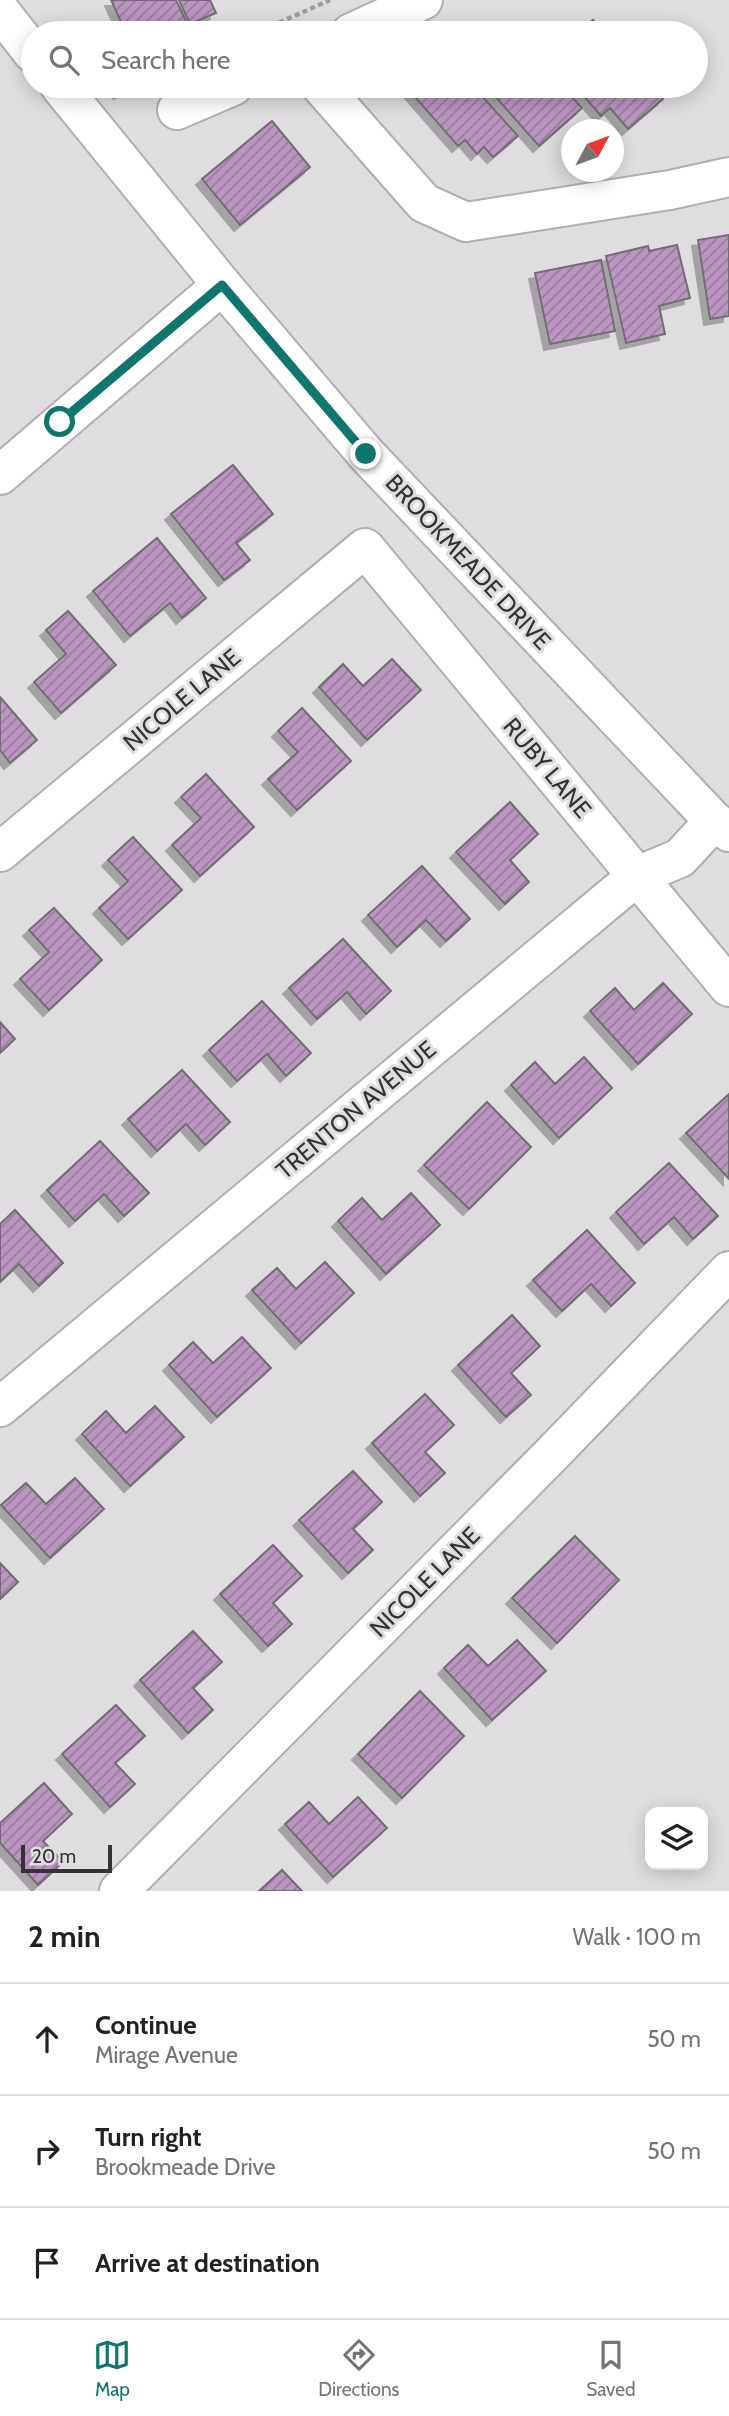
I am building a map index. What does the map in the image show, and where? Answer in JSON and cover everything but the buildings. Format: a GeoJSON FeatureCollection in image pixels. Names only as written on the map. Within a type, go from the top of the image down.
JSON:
{"type":"FeatureCollection","features":[{"type":"Feature","properties":{"kind":"street"},"geometry":{"type":"LineString","coordinates":[[377,21],[423,0]]}},
{"type":"Feature","properties":{"kind":"street"},"geometry":{"type":"LineString","coordinates":[[0,12],[21,37]]}},
{"type":"Feature","properties":{"kind":"street","name":"BROOKMEADE DRIVE"},"geometry":{"type":"LineString","coordinates":[[70,98],[222,285],[366,454],[722,826]]}},
{"type":"Feature","properties":{"kind":"street"},"geometry":{"type":"LineString","coordinates":[[177,110],[205,98]]}},
{"type":"Feature","properties":{"kind":"street"},"geometry":{"type":"LineString","coordinates":[[332,98],[424,203],[466,222],[670,190],[729,177]]}},
{"type":"Feature","properties":{"kind":"street"},"geometry":{"type":"LineString","coordinates":[[0,475],[222,285]]}},
{"type":"Feature","properties":{"kind":"street","name":"NICOLE LANE"},"geometry":{"type":"LineString","coordinates":[[0,852],[365,548]]}},
{"type":"Feature","properties":{"kind":"street","name":"RUBY LANE"},"geometry":{"type":"LineString","coordinates":[[365,548],[729,987]]}},
{"type":"Feature","properties":{"kind":"street","name":"TRENTON AVENUE"},"geometry":{"type":"LineString","coordinates":[[0,1407],[637,876],[680,858],[722,826]]}},
{"type":"Feature","properties":{"kind":"street","name":"NICOLE LANE"},"geometry":{"type":"LineString","coordinates":[[118,1891],[729,1272]]}},
{"type":"Feature","properties":{"kind":"path"},"geometry":{"type":"LineString","coordinates":[[283,21],[330,0]]}},
{"type":"Feature","properties":{"kind":"route"},"geometry":{"type":"LineString","coordinates":[[60,422],[222,285],[366,454]]}}]}
